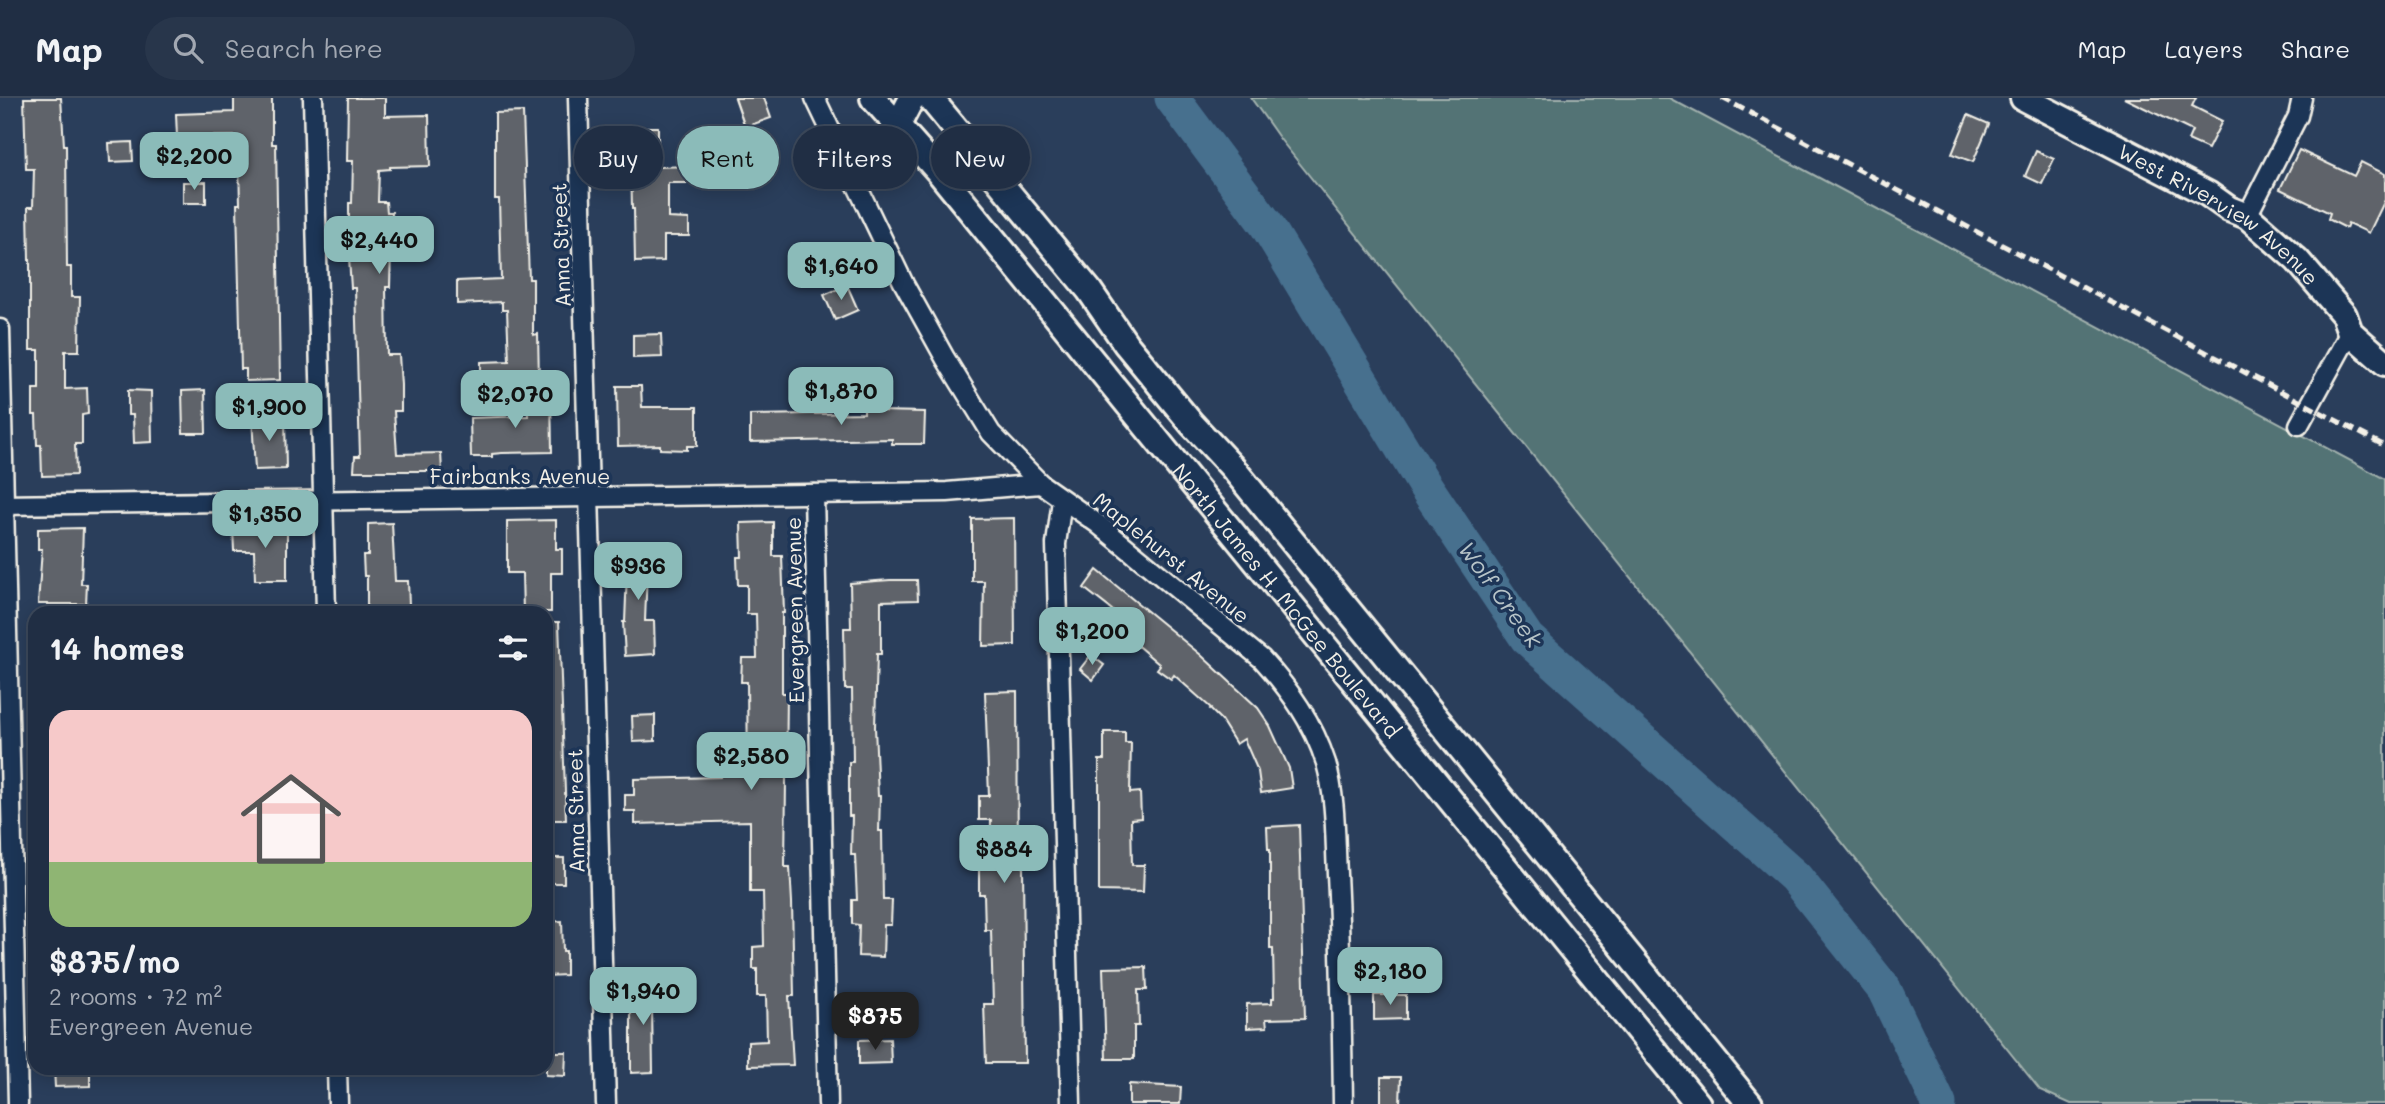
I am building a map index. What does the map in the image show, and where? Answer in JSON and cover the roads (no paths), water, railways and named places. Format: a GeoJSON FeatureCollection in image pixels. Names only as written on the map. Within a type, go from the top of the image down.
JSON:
{"type":"FeatureCollection","features":[{"type":"Feature","properties":{"kind":"main road","name":"North James H. McGee Boulevard"},"geometry":{"type":"LineString","coordinates":[[873,98],[947,182],[1698,1104]]}},
{"type":"Feature","properties":{"kind":"main road"},"geometry":{"type":"LineString","coordinates":[[898,125],[912,98]]}},
{"type":"Feature","properties":{"kind":"main road","name":"North James H. McGee Boulevard"},"geometry":{"type":"LineString","coordinates":[[930,98],[1089,290],[1134,354],[1267,509],[1750,1104]]}},
{"type":"Feature","properties":{"kind":"main road","name":"West Riverview Avenue"},"geometry":{"type":"LineString","coordinates":[[2022,98],[2247,216],[2297,260],[2344,315],[2350,332],[2385,363]]}},
{"type":"Feature","properties":{"kind":"street"},"geometry":{"type":"LineString","coordinates":[[313,98],[326,606]]}},
{"type":"Feature","properties":{"kind":"street","name":"Anna Street"},"geometry":{"type":"LineString","coordinates":[[578,98],[606,1104]]}},
{"type":"Feature","properties":{"kind":"street","name":"Maplehurst Avenue"},"geometry":{"type":"LineString","coordinates":[[815,98],[898,273],[991,433],[1041,484],[1098,524],[1262,659],[1284,683],[1317,737],[1333,799],[1339,901],[1343,1104]]}},
{"type":"Feature","properties":{"kind":"street"},"geometry":{"type":"LineString","coordinates":[[2247,216],[2296,121],[2302,98]]}},
{"type":"Feature","properties":{"kind":"street"},"geometry":{"type":"LineString","coordinates":[[0,329],[18,1104]]}},
{"type":"Feature","properties":{"kind":"street"},"geometry":{"type":"LineString","coordinates":[[2299,425],[2350,332]]}},
{"type":"Feature","properties":{"kind":"street","name":"Fairbanks Avenue"},"geometry":{"type":"LineString","coordinates":[[2,505],[947,492],[1041,484]]}},
{"type":"Feature","properties":{"kind":"street","name":"Evergreen Avenue"},"geometry":{"type":"LineString","coordinates":[[814,494],[828,1104]]}},
{"type":"Feature","properties":{"kind":"street"},"geometry":{"type":"LineString","coordinates":[[1062,500],[1056,544],[1071,1104]]}},
{"type":"Feature","properties":{"kind":"street"},"geometry":{"type":"LineString","coordinates":[[337,1075],[338,1104]]}},
{"type":"Feature","properties":{"kind":"waterway","name":"Wolf Creek"},"geometry":{"type":"LineString","coordinates":[[1172,98],[1266,224],[1422,481],[1527,638],[1795,877],[1884,989],[1939,1104]]}},
{"type":"Feature","properties":{"kind":"railway"},"geometry":{"type":"LineString","coordinates":[[1722,98],[2385,446]]}}]}
